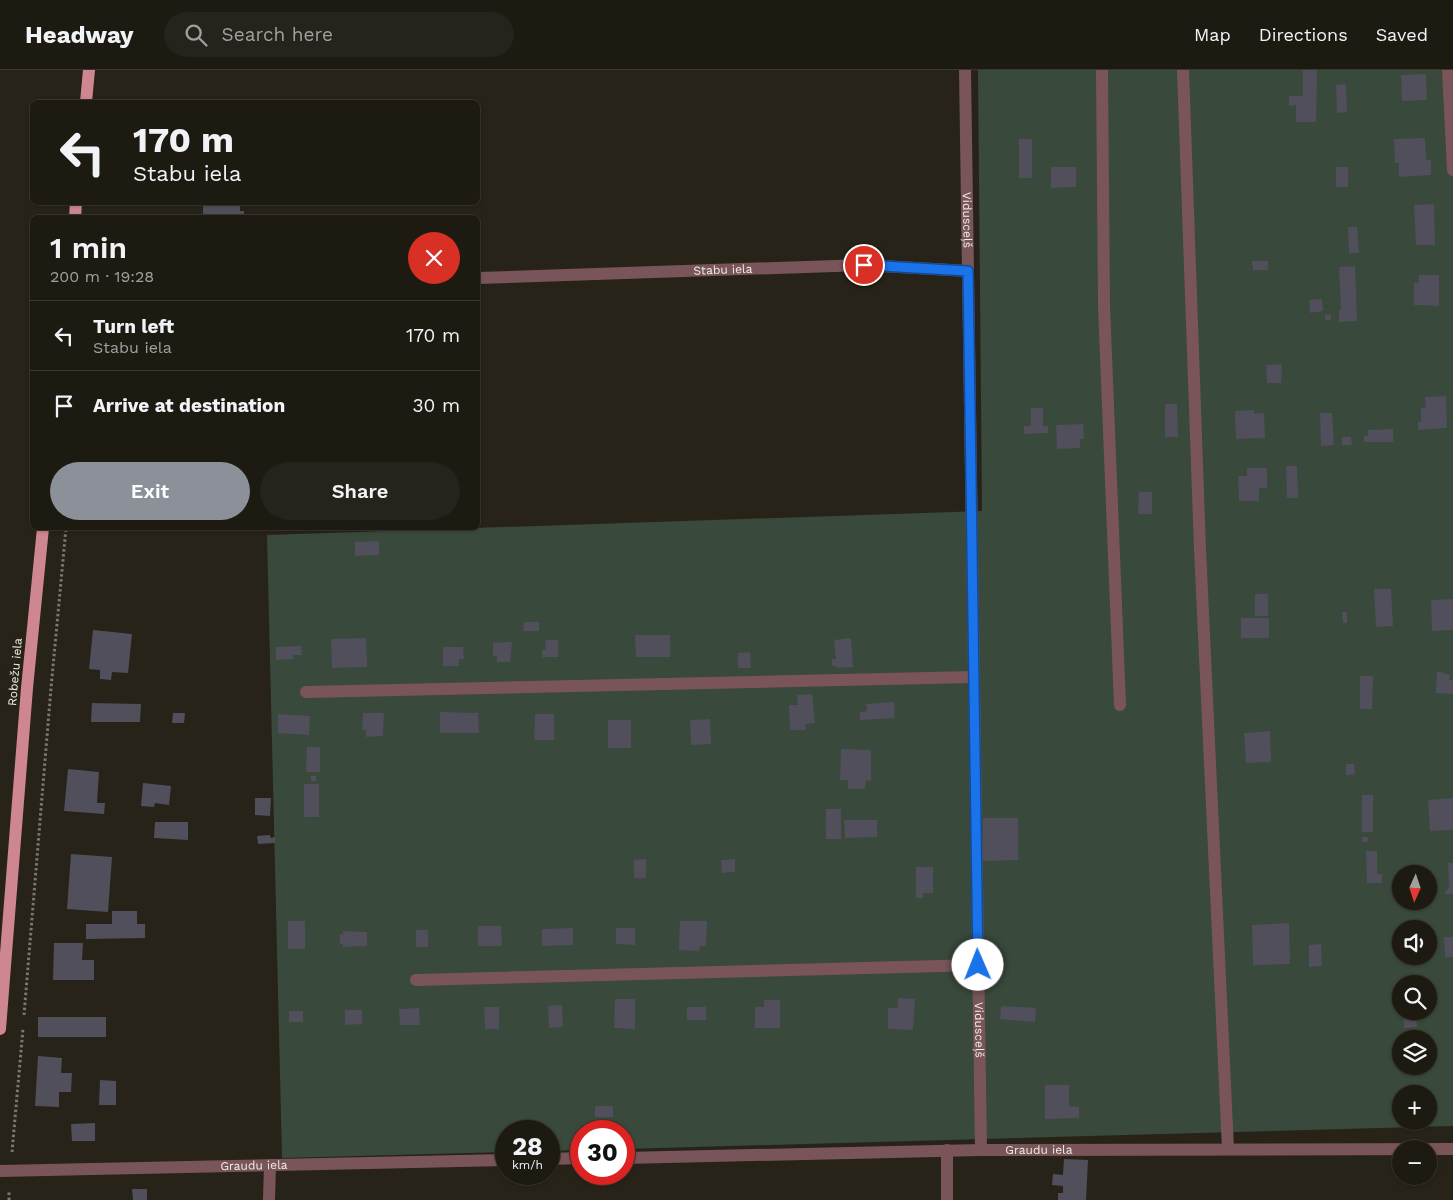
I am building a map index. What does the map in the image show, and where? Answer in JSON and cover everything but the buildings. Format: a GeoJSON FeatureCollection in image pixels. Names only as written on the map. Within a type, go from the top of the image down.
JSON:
{"type":"FeatureCollection","features":[{"type":"Feature","properties":{"kind":"main road"},"geometry":{"type":"LineString","coordinates":[[86,100],[89,70]]}},
{"type":"Feature","properties":{"kind":"main road","name":"Robežu iela"},"geometry":{"type":"LineString","coordinates":[[0,1029],[27,688],[43,530]]}},
{"type":"Feature","properties":{"kind":"street","name":"Vidusceļš"},"geometry":{"type":"LineString","coordinates":[[965,70],[981,1150]]}},
{"type":"Feature","properties":{"kind":"street"},"geometry":{"type":"LineString","coordinates":[[1102,70],[1104,306],[1120,705]]}},
{"type":"Feature","properties":{"kind":"street"},"geometry":{"type":"LineString","coordinates":[[1183,70],[1200,549],[1228,1149]]}},
{"type":"Feature","properties":{"kind":"street"},"geometry":{"type":"LineString","coordinates":[[1448,70],[1453,170]]}},
{"type":"Feature","properties":{"kind":"street","name":"Stabu iela"},"geometry":{"type":"LineString","coordinates":[[480,278],[864,265],[968,271]]}},
{"type":"Feature","properties":{"kind":"street"},"geometry":{"type":"LineString","coordinates":[[306,692],[974,677]]}},
{"type":"Feature","properties":{"kind":"street"},"geometry":{"type":"LineString","coordinates":[[416,980],[978,965]]}},
{"type":"Feature","properties":{"kind":"street","name":"Graudu iela"},"geometry":{"type":"LineString","coordinates":[[635,1158],[947,1150],[1453,1148]]}},
{"type":"Feature","properties":{"kind":"street"},"geometry":{"type":"LineString","coordinates":[[947,1150],[947,1200]]}},
{"type":"Feature","properties":{"kind":"street","name":"Graudu iela"},"geometry":{"type":"LineString","coordinates":[[6,1171],[495,1160]]}},
{"type":"Feature","properties":{"kind":"street"},"geometry":{"type":"LineString","coordinates":[[269,1200],[270,1166]]}},
{"type":"Feature","properties":{"kind":"path"},"geometry":{"type":"LineString","coordinates":[[8,1200],[6,1171],[66,530]]}},
{"type":"Feature","properties":{"kind":"green space"},"geometry":{"type":"Polygon","coordinates":[[[978,70],[1453,70],[1453,1126],[1437,1126],[1437,1085],[1392,1085],[1392,1128],[635,1149],[635,1120],[570,1120],[570,1150],[560,1151],[560,1120],[495,1120],[495,1152],[282,1158],[267,535],[416,530],[480,530],[480,528],[982,511],[978,70]]]}},
{"type":"Feature","properties":{"kind":"route"},"geometry":{"type":"LineString","coordinates":[[864,265],[968,271],[978,965]]}}]}
